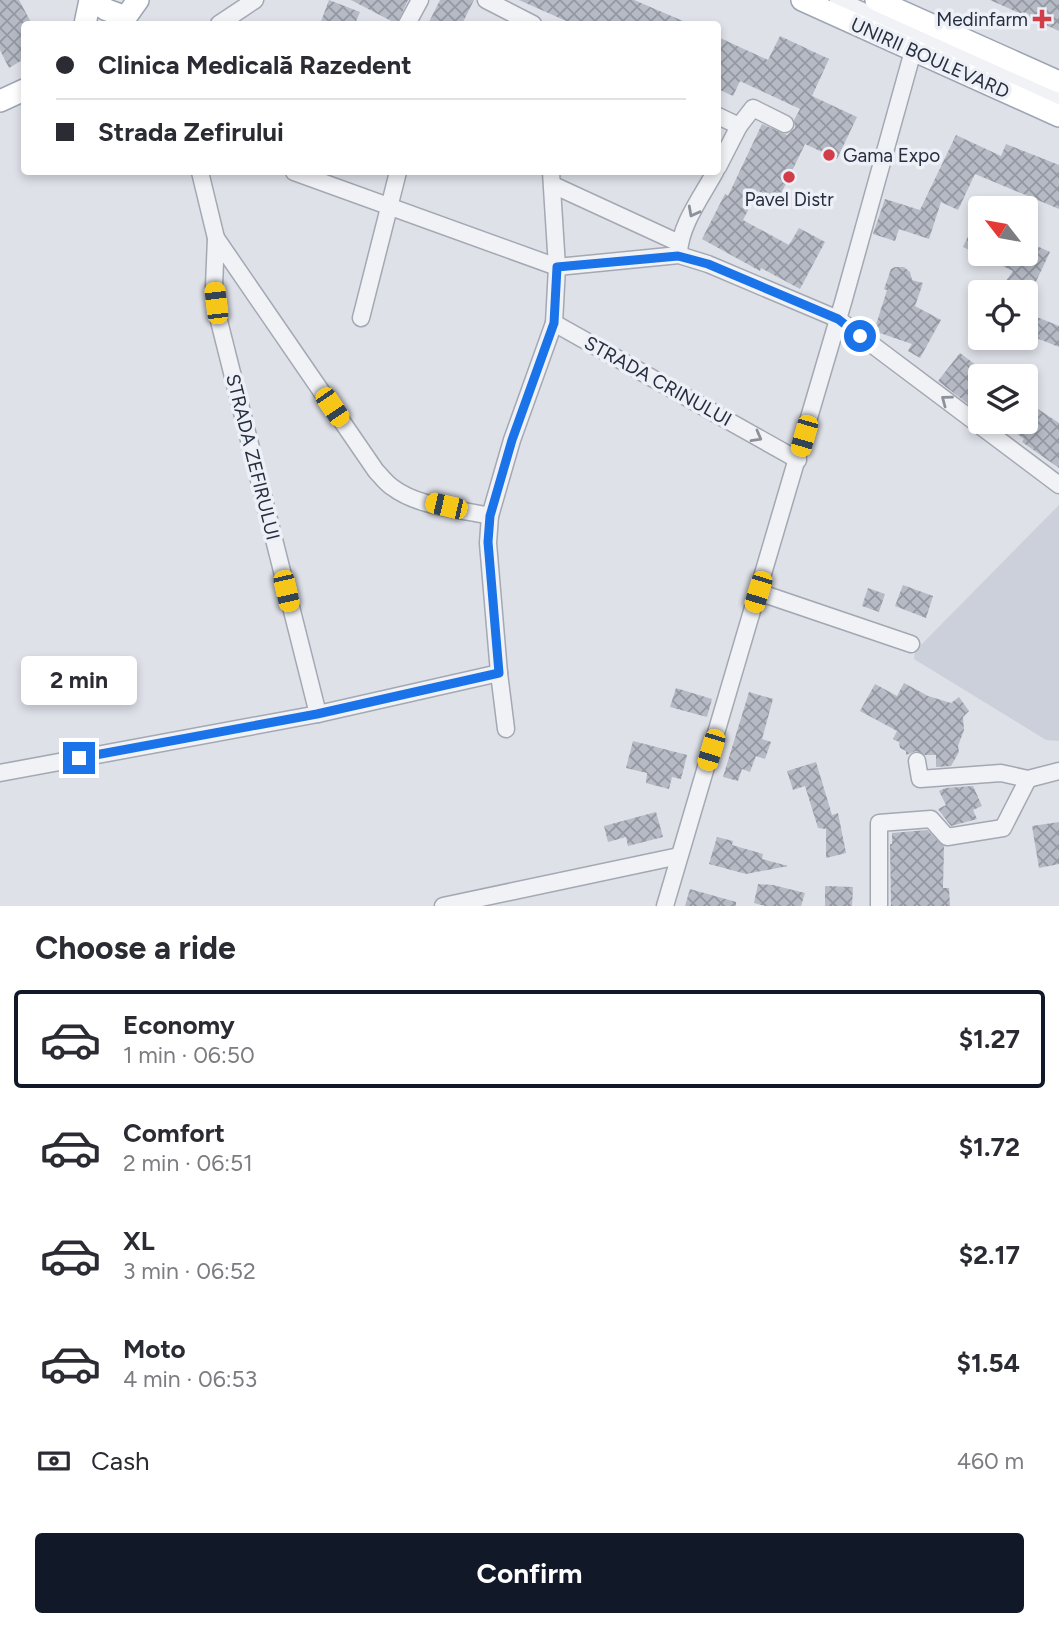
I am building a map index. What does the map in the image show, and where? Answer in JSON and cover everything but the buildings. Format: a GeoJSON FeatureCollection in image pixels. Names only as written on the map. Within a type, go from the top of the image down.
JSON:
{"type":"FeatureCollection","features":[{"type":"Feature","properties":{"kind":"main road"},"geometry":{"type":"LineString","coordinates":[[86,21],[91,0],[107,10],[128,14]]}},
{"type":"Feature","properties":{"kind":"main road","name":"UNIRII BOULEVARD"},"geometry":{"type":"LineString","coordinates":[[802,0],[1059,116]]}},
{"type":"Feature","properties":{"kind":"main road","name":"UNIRII BOULEVARD"},"geometry":{"type":"LineString","coordinates":[[881,1],[1059,82]]}},
{"type":"Feature","properties":{"kind":"main road"},"geometry":{"type":"LineString","coordinates":[[0,101],[21,91]]}},
{"type":"Feature","properties":{"kind":"street"},"geometry":{"type":"LineString","coordinates":[[224,21],[255,0]]}},
{"type":"Feature","properties":{"kind":"street"},"geometry":{"type":"LineString","coordinates":[[408,21],[419,0]]}},
{"type":"Feature","properties":{"kind":"street"},"geometry":{"type":"LineString","coordinates":[[486,0],[525,21]]}},
{"type":"Feature","properties":{"kind":"street"},"geometry":{"type":"LineString","coordinates":[[838,0],[1059,99]]}},
{"type":"Feature","properties":{"kind":"street"},"geometry":{"type":"LineString","coordinates":[[665,906],[838,319],[913,51]]}},
{"type":"Feature","properties":{"kind":"street"},"geometry":{"type":"LineString","coordinates":[[721,160],[739,126],[753,108],[785,124]]}},
{"type":"Feature","properties":{"kind":"street"},"geometry":{"type":"LineString","coordinates":[[721,117],[739,126]]}},
{"type":"Feature","properties":{"kind":"street"},"geometry":{"type":"LineString","coordinates":[[201,175],[216,238],[376,471],[391,487],[424,502],[490,516]]}},
{"type":"Feature","properties":{"kind":"street"},"geometry":{"type":"LineString","coordinates":[[302,175],[557,267],[679,249]]}},
{"type":"Feature","properties":{"kind":"street"},"geometry":{"type":"LineString","coordinates":[[361,318],[397,175]]}},
{"type":"Feature","properties":{"kind":"street"},"geometry":{"type":"LineString","coordinates":[[679,249],[714,175]]}},
{"type":"Feature","properties":{"kind":"street"},"geometry":{"type":"LineString","coordinates":[[552,178],[708,264],[838,319],[1059,485]]}},
{"type":"Feature","properties":{"kind":"street"},"geometry":{"type":"LineString","coordinates":[[506,729],[488,542],[490,516],[512,440],[554,323],[557,267],[552,178]]}},
{"type":"Feature","properties":{"kind":"street","name":"STRADA ZEFIRULUI"},"geometry":{"type":"LineString","coordinates":[[216,238],[214,286],[219,321],[317,714]]}},
{"type":"Feature","properties":{"kind":"street","name":"STRADA CRINULUI"},"geometry":{"type":"LineString","coordinates":[[554,323],[797,460]]}},
{"type":"Feature","properties":{"kind":"street"},"geometry":{"type":"LineString","coordinates":[[758,592],[911,644]]}},
{"type":"Feature","properties":{"kind":"street"},"geometry":{"type":"LineString","coordinates":[[0,773],[317,714],[499,673]]}},
{"type":"Feature","properties":{"kind":"street"},"geometry":{"type":"LineString","coordinates":[[917,761],[920,779],[1001,772],[1028,779],[1059,771]]}},
{"type":"Feature","properties":{"kind":"street"},"geometry":{"type":"LineString","coordinates":[[879,906],[879,823],[930,818],[947,837],[1003,828],[1028,779]]}},
{"type":"Feature","properties":{"kind":"street"},"geometry":{"type":"LineString","coordinates":[[443,906],[679,856]]}},
{"type":"Feature","properties":{"kind":"shaded area"},"geometry":{"type":"Polygon","coordinates":[[[1059,505],[1059,741],[1046,740],[914,659],[915,651],[1059,505]]]}},
{"type":"Feature","properties":{"kind":"place","name":"Medinfarm"},"geometry":{"type":"Point","coordinates":[1042,19]}},
{"type":"Feature","properties":{"kind":"place","name":"Gama Expo"},"geometry":{"type":"Point","coordinates":[829,155]}},
{"type":"Feature","properties":{"kind":"place","name":"Pavel Distr"},"geometry":{"type":"Point","coordinates":[789,177]}},
{"type":"Feature","properties":{"kind":"route"},"geometry":{"type":"LineString","coordinates":[[79,758],[317,714],[499,673],[488,542],[490,516],[512,440],[554,323],[557,267],[678,256],[693,259],[838,319],[860,336]]}}]}
